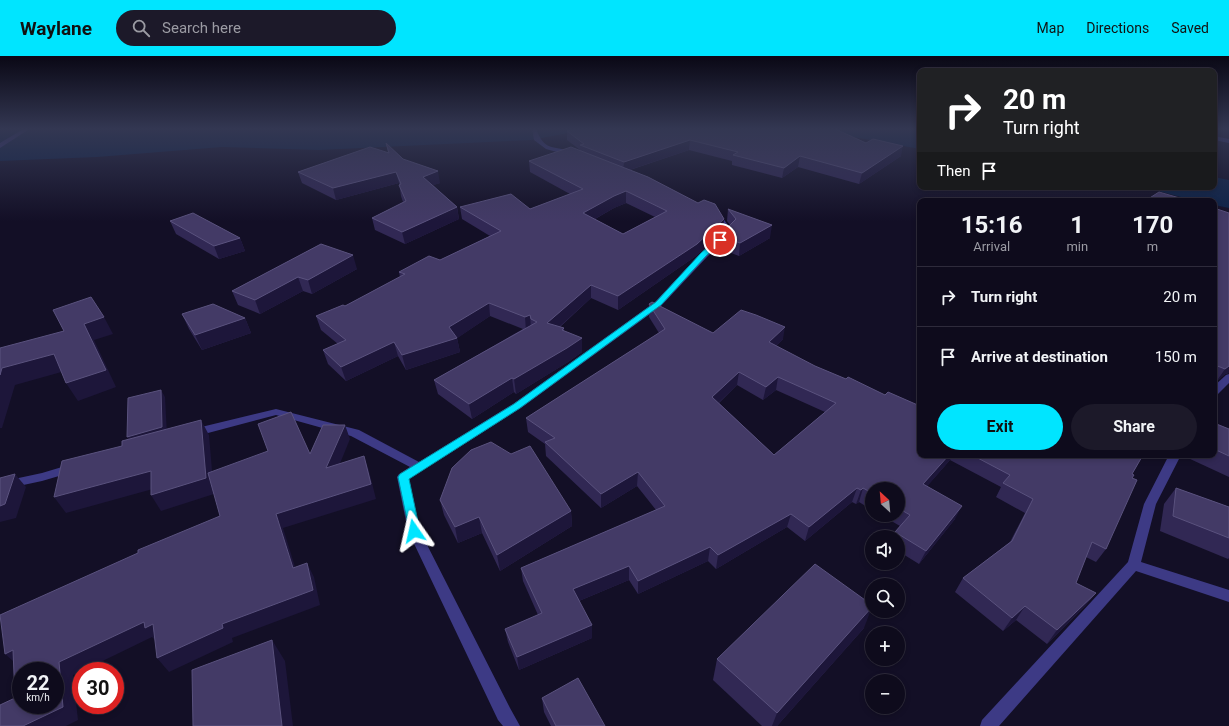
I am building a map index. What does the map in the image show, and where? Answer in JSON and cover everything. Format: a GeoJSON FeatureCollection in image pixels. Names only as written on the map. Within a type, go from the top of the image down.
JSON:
{"type":"FeatureCollection","features":[{"type":"Feature","properties":{"kind":"street"},"geometry":{"type":"LineString","coordinates":[[512,726],[500,707],[414,531],[403,477],[517,406],[658,304],[704,255],[729,232],[716,213],[709,210]]}},
{"type":"Feature","properties":{"kind":"street"},"geometry":{"type":"LineString","coordinates":[[1217,389],[1229,377]]}},
{"type":"Feature","properties":{"kind":"street"},"geometry":{"type":"LineString","coordinates":[[180,437],[276,412],[355,433],[420,467]]}},
{"type":"Feature","properties":{"kind":"street"},"geometry":{"type":"LineString","coordinates":[[988,726],[1134,565],[1150,504],[1173,458]]}},
{"type":"Feature","properties":{"kind":"street"},"geometry":{"type":"LineString","coordinates":[[0,486],[42,477],[86,464]]}},
{"type":"Feature","properties":{"kind":"street"},"geometry":{"type":"LineString","coordinates":[[1134,565],[1229,596]]}},
{"type":"Feature","properties":{"kind":"water"},"geometry":{"type":"Polygon","coordinates":[[[0,159],[42,159],[0,161],[0,159]]]}},
{"type":"Feature","properties":{"kind":"water"},"geometry":{"type":"Polygon","coordinates":[[[1217,178],[1229,180],[1229,208],[1217,206],[1217,198],[1185,198],[1154,190],[1217,190],[1217,178]]]}},
{"type":"Feature","properties":{"kind":"building"},"geometry":{"type":"Polygon","coordinates":[[[335,159],[404,159],[438,171],[423,177],[457,207],[402,232],[372,218],[406,201],[399,185],[401,184],[396,172],[333,188],[298,172],[335,159]]]}},
{"type":"Feature","properties":{"kind":"building"},"geometry":{"type":"Polygon","coordinates":[[[534,159],[602,159],[648,177],[698,203],[704,200],[715,204],[724,219],[697,244],[618,296],[591,285],[547,323],[564,328],[562,330],[582,338],[469,404],[434,380],[537,322],[531,319],[530,315],[525,317],[489,303],[449,327],[457,338],[402,355],[394,342],[341,367],[323,350],[346,340],[316,316],[343,305],[345,306],[405,274],[399,272],[429,256],[440,260],[501,231],[460,207],[511,194],[530,209],[583,189],[529,161],[534,159]],[[626,191],[583,213],[623,234],[667,211],[626,191]]]}},
{"type":"Feature","properties":{"kind":"building"},"geometry":{"type":"Polygon","coordinates":[[[617,159],[632,159],[624,162],[617,159]]]}},
{"type":"Feature","properties":{"kind":"building"},"geometry":{"type":"Polygon","coordinates":[[[750,159],[796,159],[784,168],[750,159]]]}},
{"type":"Feature","properties":{"kind":"building"},"geometry":{"type":"Polygon","coordinates":[[[812,159],[883,159],[862,173],[812,159]]]}},
{"type":"Feature","properties":{"kind":"building"},"geometry":{"type":"Polygon","coordinates":[[[1159,192],[1180,198],[1150,198],[1159,192]]]}},
{"type":"Feature","properties":{"kind":"building"},"geometry":{"type":"Polygon","coordinates":[[[728,209],[772,225],[740,243],[720,235],[736,219],[728,209]]]}},
{"type":"Feature","properties":{"kind":"building"},"geometry":{"type":"Polygon","coordinates":[[[1217,209],[1229,213],[1229,366],[1225,369],[1217,366],[1217,209]]]}},
{"type":"Feature","properties":{"kind":"building"},"geometry":{"type":"Polygon","coordinates":[[[193,213],[240,238],[214,246],[170,221],[193,213]]]}},
{"type":"Feature","properties":{"kind":"building"},"geometry":{"type":"Polygon","coordinates":[[[321,244],[353,255],[308,280],[298,277],[255,300],[232,291],[321,244]]]}},
{"type":"Feature","properties":{"kind":"building"},"geometry":{"type":"Polygon","coordinates":[[[91,297],[104,317],[84,324],[106,370],[66,383],[54,354],[2,368],[0,375],[0,348],[64,331],[53,310],[91,297]]]}},
{"type":"Feature","properties":{"kind":"building"},"geometry":{"type":"Polygon","coordinates":[[[652,302],[713,333],[741,310],[785,327],[769,342],[815,366],[846,379],[848,377],[885,395],[888,392],[917,405],[917,458],[946,458],[923,484],[962,506],[926,551],[905,538],[905,530],[897,530],[910,515],[905,512],[905,482],[865,482],[865,489],[863,488],[861,490],[857,488],[809,527],[791,514],[718,555],[710,547],[638,581],[629,566],[573,589],[592,625],[517,657],[505,629],[542,613],[521,568],[665,506],[638,472],[601,494],[545,442],[555,438],[526,418],[665,329],[649,304],[652,302]],[[739,372],[712,397],[774,455],[836,403],[778,377],[766,387],[739,372]]]}},
{"type":"Feature","properties":{"kind":"building"},"geometry":{"type":"Polygon","coordinates":[[[213,304],[245,318],[195,335],[182,314],[213,304]]]}},
{"type":"Feature","properties":{"kind":"building"},"geometry":{"type":"Polygon","coordinates":[[[161,390],[162,427],[127,437],[128,398],[161,390]]]}},
{"type":"Feature","properties":{"kind":"building"},"geometry":{"type":"Polygon","coordinates":[[[291,412],[310,454],[323,425],[345,425],[326,468],[364,456],[371,484],[276,514],[293,568],[307,563],[313,590],[222,624],[223,628],[157,658],[153,624],[145,628],[144,622],[59,662],[14,662],[13,650],[5,654],[0,615],[138,553],[138,550],[220,516],[208,473],[268,451],[258,424],[291,412]]]}},
{"type":"Feature","properties":{"kind":"building"},"geometry":{"type":"Polygon","coordinates":[[[201,420],[206,478],[151,495],[151,471],[54,497],[62,461],[122,446],[122,441],[201,420]]]}},
{"type":"Feature","properties":{"kind":"building"},"geometry":{"type":"Polygon","coordinates":[[[1217,424],[1229,429],[1229,456],[1217,450],[1217,424]]]}},
{"type":"Feature","properties":{"kind":"building"},"geometry":{"type":"Polygon","coordinates":[[[491,442],[511,454],[530,446],[571,511],[497,555],[479,517],[455,527],[440,500],[452,468],[471,450],[491,442]]]}},
{"type":"Feature","properties":{"kind":"building"},"geometry":{"type":"Polygon","coordinates":[[[978,458],[1141,458],[1132,474],[1134,475],[1132,478],[1137,480],[1106,549],[1092,542],[1076,583],[1096,593],[1057,630],[1025,606],[1012,618],[963,578],[1012,541],[1033,499],[1003,483],[1010,475],[978,458]]]}},
{"type":"Feature","properties":{"kind":"building"},"geometry":{"type":"Polygon","coordinates":[[[15,474],[5,504],[0,506],[0,478],[15,474]]]}},
{"type":"Feature","properties":{"kind":"building"},"geometry":{"type":"Polygon","coordinates":[[[1176,488],[1229,507],[1229,538],[1173,516],[1176,488]]]}},
{"type":"Feature","properties":{"kind":"building"},"geometry":{"type":"Polygon","coordinates":[[[815,564],[865,600],[865,615],[777,713],[717,659],[815,564]]]}},
{"type":"Feature","properties":{"kind":"building"},"geometry":{"type":"Polygon","coordinates":[[[272,640],[282,726],[193,726],[192,670],[272,640]]]}},
{"type":"Feature","properties":{"kind":"building"},"geometry":{"type":"Polygon","coordinates":[[[578,678],[605,726],[556,726],[542,698],[578,678]]]}},
{"type":"Feature","properties":{"kind":"building"},"geometry":{"type":"Polygon","coordinates":[[[12,699],[12,714],[48,714],[23,726],[0,726],[0,705],[12,699]]]}},
{"type":"Feature","properties":{"kind":"route"},"geometry":{"type":"LineString","coordinates":[[414,531],[403,477],[517,406],[658,304],[720,240]]}}]}
